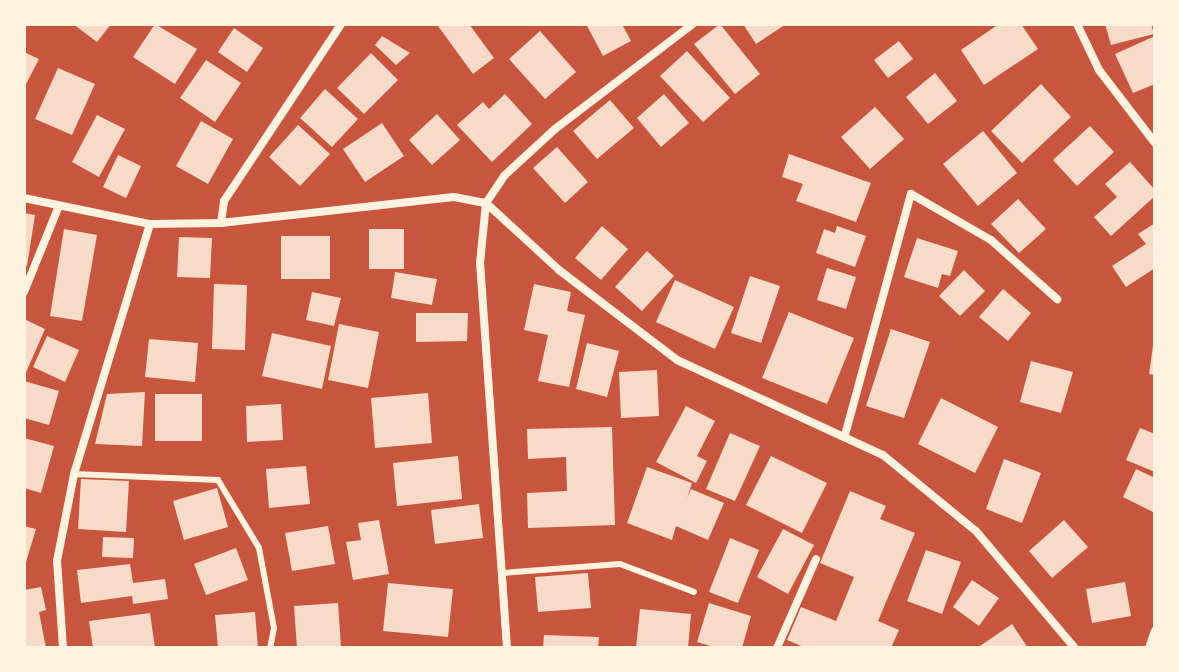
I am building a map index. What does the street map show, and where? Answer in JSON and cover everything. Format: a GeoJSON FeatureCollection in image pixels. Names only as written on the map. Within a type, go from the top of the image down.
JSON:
{"type":"FeatureCollection","features":[{"type":"Feature","properties":{"kind":"street"},"geometry":{"type":"LineString","coordinates":[[221,223],[224,201],[341,24]]}},
{"type":"Feature","properties":{"kind":"street"},"geometry":{"type":"LineString","coordinates":[[507,648],[480,263],[486,203],[504,176],[555,129],[693,24]]}},
{"type":"Feature","properties":{"kind":"street"},"geometry":{"type":"LineString","coordinates":[[1077,24],[1099,70],[1155,143]]}},
{"type":"Feature","properties":{"kind":"street"},"geometry":{"type":"LineString","coordinates":[[845,435],[911,194],[991,240],[1057,299]]}},
{"type":"Feature","properties":{"kind":"street"},"geometry":{"type":"LineString","coordinates":[[24,198],[150,224],[221,223],[454,197],[486,203],[559,270],[677,360],[883,455],[976,531],[1075,648]]}},
{"type":"Feature","properties":{"kind":"street"},"geometry":{"type":"LineString","coordinates":[[24,292],[59,206]]}},
{"type":"Feature","properties":{"kind":"street"},"geometry":{"type":"LineString","coordinates":[[63,648],[57,561],[74,474],[94,396],[150,224]]}},
{"type":"Feature","properties":{"kind":"street"},"geometry":{"type":"LineString","coordinates":[[777,648],[816,559]]}},
{"type":"Feature","properties":{"kind":"street"},"geometry":{"type":"LineString","coordinates":[[1149,648],[1155,631]]}},
{"type":"Feature","properties":{"kind":"lane"},"geometry":{"type":"LineString","coordinates":[[74,474],[218,480],[259,548],[274,628],[270,648]]}},
{"type":"Feature","properties":{"kind":"lane"},"geometry":{"type":"LineString","coordinates":[[502,573],[620,564],[694,592]]}},
{"type":"Feature","properties":{"kind":"building"},"geometry":{"type":"Polygon","coordinates":[[[73,24],[111,24],[97,42],[73,24]]]}},
{"type":"Feature","properties":{"kind":"building"},"geometry":{"type":"Polygon","coordinates":[[[155,24],[197,49],[175,84],[133,57],[155,24]]]}},
{"type":"Feature","properties":{"kind":"building"},"geometry":{"type":"Polygon","coordinates":[[[469,24],[494,58],[473,74],[438,26],[469,24]]]}},
{"type":"Feature","properties":{"kind":"building"},"geometry":{"type":"Polygon","coordinates":[[[586,24],[622,24],[631,41],[603,56],[586,24]]]}},
{"type":"Feature","properties":{"kind":"building"},"geometry":{"type":"Polygon","coordinates":[[[720,24],[760,74],[735,94],[694,44],[720,24]]]}},
{"type":"Feature","properties":{"kind":"building"},"geometry":{"type":"Polygon","coordinates":[[[743,24],[786,24],[756,44],[743,24]]]}},
{"type":"Feature","properties":{"kind":"building"},"geometry":{"type":"Polygon","coordinates":[[[999,24],[1021,24],[1038,49],[984,85],[961,50],[999,24]]]}},
{"type":"Feature","properties":{"kind":"building"},"geometry":{"type":"Polygon","coordinates":[[[1105,24],[1151,24],[1154,34],[1111,45],[1105,24]]]}},
{"type":"Feature","properties":{"kind":"building"},"geometry":{"type":"Polygon","coordinates":[[[234,28],[263,48],[247,72],[218,52],[234,28]]]}},
{"type":"Feature","properties":{"kind":"building"},"geometry":{"type":"Polygon","coordinates":[[[540,31],[576,72],[545,99],[509,59],[540,31]]]}},
{"type":"Feature","properties":{"kind":"building"},"geometry":{"type":"Polygon","coordinates":[[[382,36],[410,53],[396,65],[375,45],[382,36]]]}},
{"type":"Feature","properties":{"kind":"building"},"geometry":{"type":"Polygon","coordinates":[[[1155,36],[1155,84],[1133,93],[1115,54],[1155,36]]]}},
{"type":"Feature","properties":{"kind":"building"},"geometry":{"type":"Polygon","coordinates":[[[899,41],[913,59],[888,78],[874,60],[899,41]]]}},
{"type":"Feature","properties":{"kind":"building"},"geometry":{"type":"Polygon","coordinates":[[[687,51],[730,98],[703,122],[660,76],[687,51]]]}},
{"type":"Feature","properties":{"kind":"building"},"geometry":{"type":"Polygon","coordinates":[[[24,52],[39,59],[24,88],[24,52]]]}},
{"type":"Feature","properties":{"kind":"building"},"geometry":{"type":"Polygon","coordinates":[[[371,53],[398,80],[364,114],[337,88],[371,53]]]}},
{"type":"Feature","properties":{"kind":"building"},"geometry":{"type":"Polygon","coordinates":[[[206,60],[241,83],[215,122],[180,98],[206,60]]]}},
{"type":"Feature","properties":{"kind":"building"},"geometry":{"type":"Polygon","coordinates":[[[58,68],[95,84],[72,135],[35,119],[58,68]]]}},
{"type":"Feature","properties":{"kind":"building"},"geometry":{"type":"Polygon","coordinates":[[[935,73],[957,101],[928,124],[906,97],[935,73]]]}},
{"type":"Feature","properties":{"kind":"building"},"geometry":{"type":"Polygon","coordinates":[[[1041,84],[1071,117],[1022,163],[991,131],[1041,84]]]}},
{"type":"Feature","properties":{"kind":"building"},"geometry":{"type":"Polygon","coordinates":[[[325,89],[358,119],[332,147],[300,118],[325,89]]]}},
{"type":"Feature","properties":{"kind":"building"},"geometry":{"type":"Polygon","coordinates":[[[505,94],[532,124],[492,162],[457,125],[483,102],[489,109],[505,94]]]}},
{"type":"Feature","properties":{"kind":"building"},"geometry":{"type":"Polygon","coordinates":[[[664,94],[689,123],[661,147],[637,118],[664,94]]]}},
{"type":"Feature","properties":{"kind":"building"},"geometry":{"type":"Polygon","coordinates":[[[610,100],[634,128],[597,159],[573,131],[610,100]]]}},
{"type":"Feature","properties":{"kind":"building"},"geometry":{"type":"Polygon","coordinates":[[[875,107],[904,139],[870,169],[841,137],[875,107]]]}},
{"type":"Feature","properties":{"kind":"building"},"geometry":{"type":"Polygon","coordinates":[[[437,114],[460,140],[432,165],[409,140],[437,114]]]}},
{"type":"Feature","properties":{"kind":"building"},"geometry":{"type":"Polygon","coordinates":[[[97,115],[125,129],[99,177],[72,162],[97,115]]]}},
{"type":"Feature","properties":{"kind":"building"},"geometry":{"type":"Polygon","coordinates":[[[201,121],[233,139],[208,184],[176,166],[201,121]]]}},
{"type":"Feature","properties":{"kind":"building"},"geometry":{"type":"Polygon","coordinates":[[[382,123],[404,156],[365,182],[343,149],[382,123]]]}},
{"type":"Feature","properties":{"kind":"building"},"geometry":{"type":"Polygon","coordinates":[[[298,125],[330,154],[300,186],[269,157],[298,125]]]}},
{"type":"Feature","properties":{"kind":"building"},"geometry":{"type":"Polygon","coordinates":[[[1090,126],[1114,152],[1077,186],[1053,160],[1090,126]]]}},
{"type":"Feature","properties":{"kind":"building"},"geometry":{"type":"Polygon","coordinates":[[[983,131],[1017,173],[978,206],[943,164],[983,131]]]}},
{"type":"Feature","properties":{"kind":"building"},"geometry":{"type":"Polygon","coordinates":[[[557,147],[588,182],[565,203],[533,168],[557,147]]]}},
{"type":"Feature","properties":{"kind":"building"},"geometry":{"type":"Polygon","coordinates":[[[789,154],[871,183],[856,222],[796,201],[803,184],[782,177],[789,154]]]}},
{"type":"Feature","properties":{"kind":"building"},"geometry":{"type":"Polygon","coordinates":[[[118,155],[141,166],[126,198],[103,187],[118,155]]]}},
{"type":"Feature","properties":{"kind":"building"},"geometry":{"type":"Polygon","coordinates":[[[1130,162],[1155,190],[1155,196],[1111,236],[1094,217],[1117,197],[1105,184],[1130,162]]]}},
{"type":"Feature","properties":{"kind":"building"},"geometry":{"type":"Polygon","coordinates":[[[1018,199],[1046,229],[1019,253],[991,224],[1018,199]]]}},
{"type":"Feature","properties":{"kind":"building"},"geometry":{"type":"Polygon","coordinates":[[[24,213],[35,215],[27,266],[24,265],[24,213]]]}},
{"type":"Feature","properties":{"kind":"building"},"geometry":{"type":"Polygon","coordinates":[[[1155,223],[1155,268],[1126,287],[1112,266],[1146,244],[1138,234],[1155,223]]]}},
{"type":"Feature","properties":{"kind":"building"},"geometry":{"type":"Polygon","coordinates":[[[602,226],[628,249],[601,280],[575,258],[602,226]]]}},
{"type":"Feature","properties":{"kind":"building"},"geometry":{"type":"Polygon","coordinates":[[[837,226],[866,236],[855,267],[816,253],[824,229],[835,233],[837,226]]]}},
{"type":"Feature","properties":{"kind":"building"},"geometry":{"type":"Polygon","coordinates":[[[64,229],[97,235],[82,321],[50,316],[64,229]]]}},
{"type":"Feature","properties":{"kind":"building"},"geometry":{"type":"Polygon","coordinates":[[[369,229],[404,229],[404,269],[369,269],[369,229]]]}},
{"type":"Feature","properties":{"kind":"building"},"geometry":{"type":"Polygon","coordinates":[[[281,236],[330,236],[330,279],[281,279],[281,236]]]}},
{"type":"Feature","properties":{"kind":"building"},"geometry":{"type":"Polygon","coordinates":[[[179,237],[212,238],[210,278],[177,277],[179,237]]]}},
{"type":"Feature","properties":{"kind":"building"},"geometry":{"type":"Polygon","coordinates":[[[917,238],[958,251],[950,276],[942,274],[938,288],[904,277],[917,238]]]}},
{"type":"Feature","properties":{"kind":"building"},"geometry":{"type":"Polygon","coordinates":[[[647,251],[674,276],[642,311],[615,287],[647,251]]]}},
{"type":"Feature","properties":{"kind":"building"},"geometry":{"type":"Polygon","coordinates":[[[827,268],[856,277],[846,309],[817,300],[827,268]]]}},
{"type":"Feature","properties":{"kind":"building"},"geometry":{"type":"Polygon","coordinates":[[[964,270],[985,291],[960,316],[939,296],[964,270]]]}},
{"type":"Feature","properties":{"kind":"building"},"geometry":{"type":"Polygon","coordinates":[[[395,272],[437,279],[432,305],[391,298],[395,272]]]}},
{"type":"Feature","properties":{"kind":"building"},"geometry":{"type":"Polygon","coordinates":[[[750,276],[780,286],[761,343],[731,333],[750,276]]]}},
{"type":"Feature","properties":{"kind":"building"},"geometry":{"type":"Polygon","coordinates":[[[675,280],[734,307],[715,349],[656,322],[675,280]]]}},
{"type":"Feature","properties":{"kind":"building"},"geometry":{"type":"Polygon","coordinates":[[[214,284],[247,285],[245,350],[212,349],[214,284]]]}},
{"type":"Feature","properties":{"kind":"building"},"geometry":{"type":"Polygon","coordinates":[[[534,284],[571,292],[567,311],[585,315],[569,387],[538,381],[548,335],[524,330],[534,284]]]}},
{"type":"Feature","properties":{"kind":"building"},"geometry":{"type":"Polygon","coordinates":[[[1003,289],[1031,313],[1008,341],[979,317],[1003,289]]]}},
{"type":"Feature","properties":{"kind":"building"},"geometry":{"type":"Polygon","coordinates":[[[312,292],[341,298],[334,326],[306,320],[312,292]]]}},
{"type":"Feature","properties":{"kind":"building"},"geometry":{"type":"Polygon","coordinates":[[[789,312],[854,338],[827,404],[762,378],[789,312]]]}},
{"type":"Feature","properties":{"kind":"building"},"geometry":{"type":"Polygon","coordinates":[[[416,313],[468,313],[467,341],[416,342],[416,313]]]}},
{"type":"Feature","properties":{"kind":"building"},"geometry":{"type":"Polygon","coordinates":[[[24,319],[45,329],[24,377],[24,319]]]}},
{"type":"Feature","properties":{"kind":"building"},"geometry":{"type":"Polygon","coordinates":[[[339,324],[379,332],[368,388],[328,380],[339,324]]]}},
{"type":"Feature","properties":{"kind":"building"},"geometry":{"type":"Polygon","coordinates":[[[891,329],[930,342],[904,418],[866,406],[891,329]]]}},
{"type":"Feature","properties":{"kind":"building"},"geometry":{"type":"Polygon","coordinates":[[[272,333],[331,346],[322,389],[262,376],[272,333]]]}},
{"type":"Feature","properties":{"kind":"building"},"geometry":{"type":"Polygon","coordinates":[[[47,336],[79,350],[65,382],[33,367],[47,336]]]}},
{"type":"Feature","properties":{"kind":"building"},"geometry":{"type":"Polygon","coordinates":[[[149,339],[198,343],[195,382],[145,377],[149,339]]]}},
{"type":"Feature","properties":{"kind":"building"},"geometry":{"type":"Polygon","coordinates":[[[587,343],[619,351],[607,397],[576,389],[587,343]]]}},
{"type":"Feature","properties":{"kind":"building"},"geometry":{"type":"Polygon","coordinates":[[[1155,346],[1155,375],[1149,374],[1155,346]]]}},
{"type":"Feature","properties":{"kind":"building"},"geometry":{"type":"Polygon","coordinates":[[[1031,361],[1073,372],[1061,413],[1020,402],[1031,361]]]}},
{"type":"Feature","properties":{"kind":"building"},"geometry":{"type":"Polygon","coordinates":[[[657,370],[659,416],[621,418],[619,372],[657,370]]]}},
{"type":"Feature","properties":{"kind":"building"},"geometry":{"type":"Polygon","coordinates":[[[24,381],[59,391],[49,425],[24,418],[24,381]]]}},
{"type":"Feature","properties":{"kind":"building"},"geometry":{"type":"Polygon","coordinates":[[[145,392],[142,446],[95,444],[107,394],[145,392]]]}},
{"type":"Feature","properties":{"kind":"building"},"geometry":{"type":"Polygon","coordinates":[[[428,393],[432,443],[375,448],[371,398],[428,393]]]}},
{"type":"Feature","properties":{"kind":"building"},"geometry":{"type":"Polygon","coordinates":[[[155,394],[202,394],[202,441],[155,441],[155,394]]]}},
{"type":"Feature","properties":{"kind":"building"},"geometry":{"type":"Polygon","coordinates":[[[941,398],[998,427],[975,473],[918,444],[941,398]]]}},
{"type":"Feature","properties":{"kind":"building"},"geometry":{"type":"Polygon","coordinates":[[[281,404],[283,440],[247,442],[246,406],[281,404]]]}},
{"type":"Feature","properties":{"kind":"building"},"geometry":{"type":"Polygon","coordinates":[[[686,406],[715,421],[697,456],[707,461],[696,483],[656,462],[686,406]]]}},
{"type":"Feature","properties":{"kind":"building"},"geometry":{"type":"Polygon","coordinates":[[[612,427],[615,525],[528,528],[527,493],[567,491],[566,457],[528,459],[527,429],[612,427]]]}},
{"type":"Feature","properties":{"kind":"building"},"geometry":{"type":"Polygon","coordinates":[[[1140,428],[1155,434],[1155,472],[1126,460],[1140,428]]]}},
{"type":"Feature","properties":{"kind":"building"},"geometry":{"type":"Polygon","coordinates":[[[730,433],[760,446],[735,501],[706,489],[730,433]]]}},
{"type":"Feature","properties":{"kind":"building"},"geometry":{"type":"Polygon","coordinates":[[[24,438],[54,446],[41,493],[24,488],[24,438]]]}},
{"type":"Feature","properties":{"kind":"building"},"geometry":{"type":"Polygon","coordinates":[[[458,456],[462,499],[397,506],[393,463],[458,456]]]}},
{"type":"Feature","properties":{"kind":"building"},"geometry":{"type":"Polygon","coordinates":[[[771,456],[827,483],[802,533],[746,505],[771,456]]]}},
{"type":"Feature","properties":{"kind":"building"},"geometry":{"type":"Polygon","coordinates":[[[1004,459],[1041,473],[1022,523],[986,509],[1004,459]]]}},
{"type":"Feature","properties":{"kind":"building"},"geometry":{"type":"Polygon","coordinates":[[[306,466],[310,504],[269,508],[266,469],[306,466]]]}},
{"type":"Feature","properties":{"kind":"building"},"geometry":{"type":"Polygon","coordinates":[[[647,467],[692,483],[687,498],[691,489],[724,503],[708,540],[676,526],[672,540],[627,523],[647,467]]]}},
{"type":"Feature","properties":{"kind":"building"},"geometry":{"type":"Polygon","coordinates":[[[1136,469],[1155,478],[1155,513],[1123,497],[1136,469]]]}},
{"type":"Feature","properties":{"kind":"building"},"geometry":{"type":"Polygon","coordinates":[[[81,479],[129,481],[126,532],[78,529],[81,479]]]}},
{"type":"Feature","properties":{"kind":"building"},"geometry":{"type":"Polygon","coordinates":[[[217,488],[228,527],[184,540],[173,501],[217,488]]]}},
{"type":"Feature","properties":{"kind":"building"},"geometry":{"type":"Polygon","coordinates":[[[850,491],[886,506],[880,519],[915,533],[878,621],[899,630],[891,648],[806,648],[787,640],[801,607],[836,621],[854,577],[820,563],[850,491]]]}},
{"type":"Feature","properties":{"kind":"building"},"geometry":{"type":"Polygon","coordinates":[[[479,504],[483,538],[435,544],[431,510],[479,504]]]}},
{"type":"Feature","properties":{"kind":"building"},"geometry":{"type":"Polygon","coordinates":[[[379,520],[389,574],[353,580],[346,542],[361,540],[358,523],[379,520]]]}},
{"type":"Feature","properties":{"kind":"building"},"geometry":{"type":"Polygon","coordinates":[[[1064,520],[1088,547],[1052,578],[1029,551],[1064,520]]]}},
{"type":"Feature","properties":{"kind":"building"},"geometry":{"type":"Polygon","coordinates":[[[24,526],[36,529],[26,562],[24,561],[24,526]]]}},
{"type":"Feature","properties":{"kind":"building"},"geometry":{"type":"Polygon","coordinates":[[[328,526],[335,564],[292,571],[285,533],[328,526]]]}},
{"type":"Feature","properties":{"kind":"building"},"geometry":{"type":"Polygon","coordinates":[[[783,529],[814,545],[788,594],[757,577],[783,529]]]}},
{"type":"Feature","properties":{"kind":"building"},"geometry":{"type":"Polygon","coordinates":[[[103,537],[134,538],[133,558],[102,557],[103,537]]]}},
{"type":"Feature","properties":{"kind":"building"},"geometry":{"type":"Polygon","coordinates":[[[730,538],[759,550],[738,603],[709,592],[730,538]]]}},
{"type":"Feature","properties":{"kind":"building"},"geometry":{"type":"Polygon","coordinates":[[[236,548],[248,580],[206,595],[194,564],[236,548]]]}},
{"type":"Feature","properties":{"kind":"building"},"geometry":{"type":"Polygon","coordinates":[[[926,550],[961,562],[942,614],[907,601],[926,550]]]}},
{"type":"Feature","properties":{"kind":"building"},"geometry":{"type":"Polygon","coordinates":[[[130,564],[133,583],[165,579],[168,599],[133,604],[132,596],[81,603],[77,570],[130,564]]]}},
{"type":"Feature","properties":{"kind":"building"},"geometry":{"type":"Polygon","coordinates":[[[588,573],[591,608],[538,612],[535,577],[588,573]]]}},
{"type":"Feature","properties":{"kind":"building"},"geometry":{"type":"Polygon","coordinates":[[[972,580],[999,598],[979,626],[953,607],[972,580]]]}},
{"type":"Feature","properties":{"kind":"building"},"geometry":{"type":"Polygon","coordinates":[[[1125,582],[1131,616],[1092,623],[1086,589],[1125,582]]]}},
{"type":"Feature","properties":{"kind":"building"},"geometry":{"type":"Polygon","coordinates":[[[388,583],[453,589],[448,637],[383,631],[388,583]]]}},
{"type":"Feature","properties":{"kind":"building"},"geometry":{"type":"Polygon","coordinates":[[[41,587],[46,610],[39,612],[46,648],[24,648],[24,590],[41,587]]]}},
{"type":"Feature","properties":{"kind":"building"},"geometry":{"type":"Polygon","coordinates":[[[338,603],[341,647],[297,648],[294,606],[338,603]]]}},
{"type":"Feature","properties":{"kind":"building"},"geometry":{"type":"Polygon","coordinates":[[[709,603],[751,616],[742,648],[717,648],[697,642],[709,603]]]}},
{"type":"Feature","properties":{"kind":"building"},"geometry":{"type":"Polygon","coordinates":[[[640,609],[691,614],[688,648],[636,648],[640,609]]]}},
{"type":"Feature","properties":{"kind":"building"},"geometry":{"type":"Polygon","coordinates":[[[255,612],[258,648],[218,648],[215,615],[255,612]]]}},
{"type":"Feature","properties":{"kind":"building"},"geometry":{"type":"Polygon","coordinates":[[[150,613],[155,648],[93,648],[89,621],[150,613]]]}},
{"type":"Feature","properties":{"kind":"building"},"geometry":{"type":"Polygon","coordinates":[[[1012,624],[1028,648],[977,648],[1012,624]]]}},
{"type":"Feature","properties":{"kind":"building"},"geometry":{"type":"Polygon","coordinates":[[[544,635],[599,637],[598,648],[543,648],[544,635]]]}}]}
